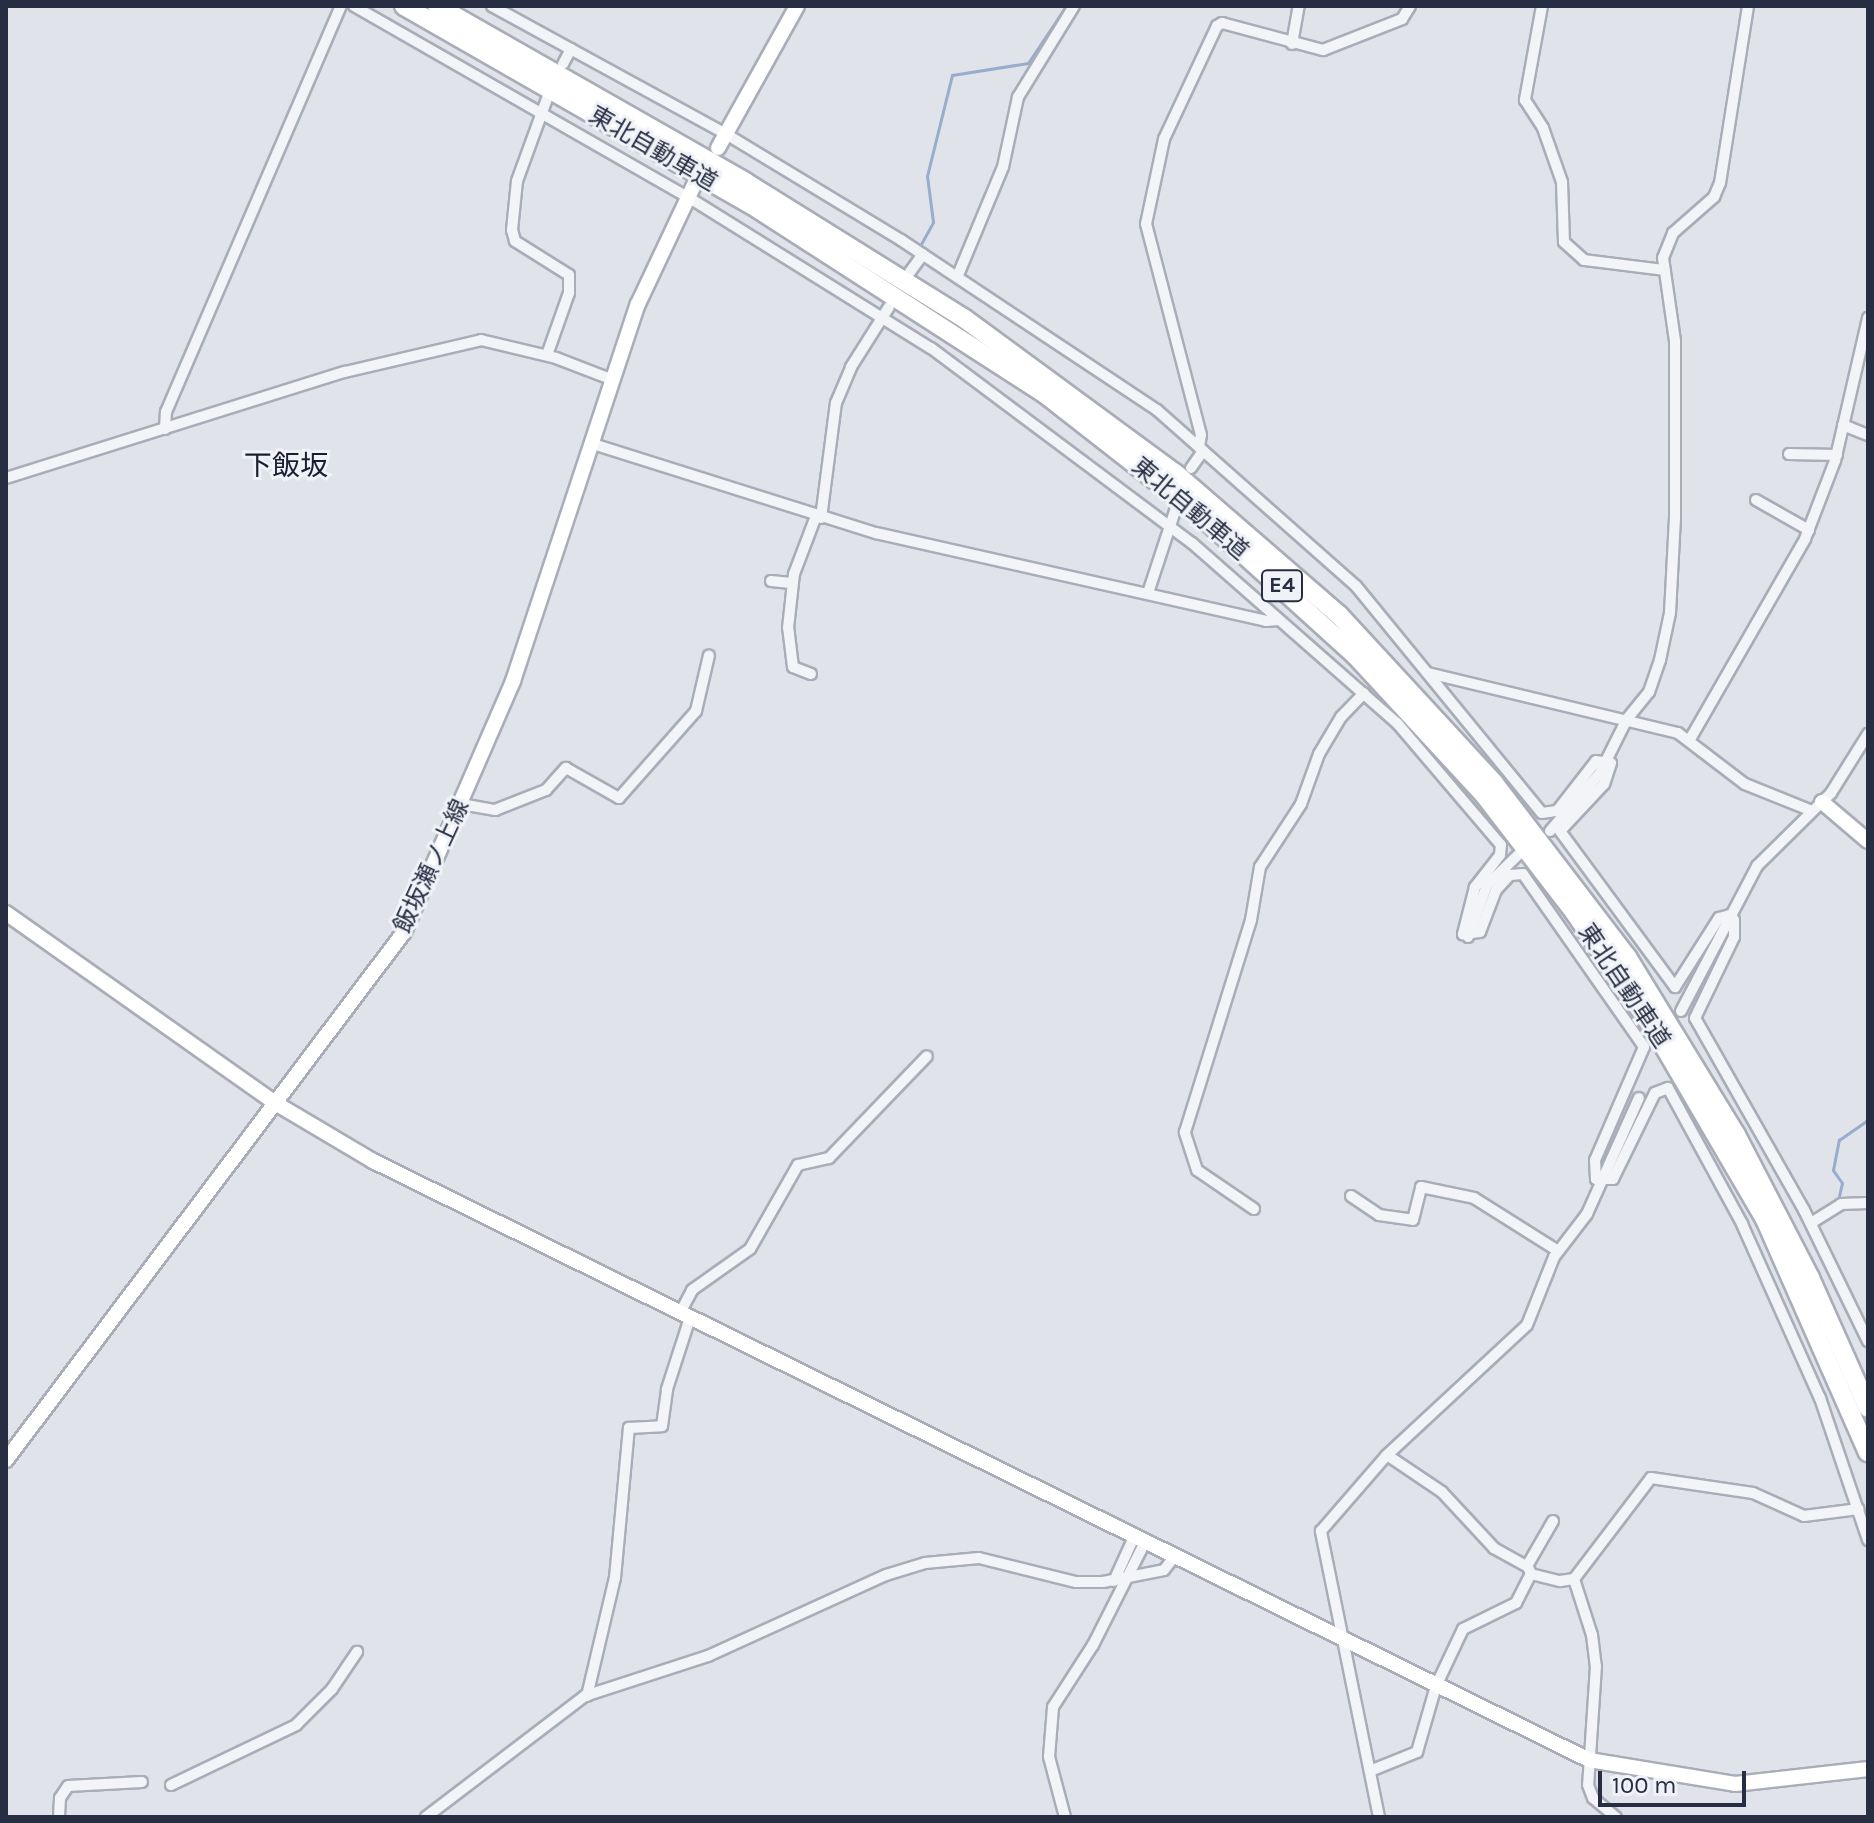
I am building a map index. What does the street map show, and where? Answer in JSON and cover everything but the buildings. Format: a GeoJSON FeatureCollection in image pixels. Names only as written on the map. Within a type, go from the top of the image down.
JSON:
{"type":"FeatureCollection","features":[{"type":"Feature","properties":{"kind":"highway","name":"東北自動車道"},"geometry":{"type":"LineString","coordinates":[[404,6],[758,209],[1045,394],[1205,519],[1356,656],[1485,796],[1575,913],[1651,1024],[1785,1258],[1868,1452]]}},
{"type":"Feature","properties":{"kind":"highway","name":"東北自動車道"},"geometry":{"type":"LineString","coordinates":[[437,6],[745,182],[965,319],[1175,473],[1339,615],[1494,783],[1627,957],[1750,1160],[1868,1408]]}},
{"type":"Feature","properties":{"kind":"street"},"geometry":{"type":"LineString","coordinates":[[165,429],[166,412],[341,6]]}},
{"type":"Feature","properties":{"kind":"street"},"geometry":{"type":"LineString","coordinates":[[354,6],[541,114],[692,190],[886,311],[1169,525],[1397,723],[1501,845],[1500,855],[1475,887],[1462,928],[1468,937]]}},
{"type":"Feature","properties":{"kind":"street"},"geometry":{"type":"LineString","coordinates":[[492,6],[726,134],[958,275],[1157,410],[1356,586],[1542,813],[1557,811],[1596,761],[1606,760]]}},
{"type":"Feature","properties":{"kind":"street"},"geometry":{"type":"LineString","coordinates":[[718,148],[797,6]]}},
{"type":"Feature","properties":{"kind":"street"},"geometry":{"type":"LineString","coordinates":[[958,275],[1003,167],[1018,97],[1074,6]]}},
{"type":"Feature","properties":{"kind":"street"},"geometry":{"type":"LineString","coordinates":[[1292,44],[1299,6]]}},
{"type":"Feature","properties":{"kind":"street"},"geometry":{"type":"LineString","coordinates":[[1191,468],[1201,449],[1201,435],[1146,230],[1154,174],[1164,139],[1217,26],[1222,23],[1323,50],[1402,19],[1410,6]]}},
{"type":"Feature","properties":{"kind":"street"},"geometry":{"type":"LineString","coordinates":[[1542,6],[1525,100],[1543,128],[1562,182],[1564,242],[1584,260],[1664,270]]}},
{"type":"Feature","properties":{"kind":"street"},"geometry":{"type":"LineString","coordinates":[[1550,831],[1606,760],[1627,719],[1654,682],[1673,571],[1675,341],[1664,251],[1673,233],[1714,197],[1720,183],[1748,6]]}},
{"type":"Feature","properties":{"kind":"street"},"geometry":{"type":"LineString","coordinates":[[563,64],[571,49]]}},
{"type":"Feature","properties":{"kind":"street"},"geometry":{"type":"LineString","coordinates":[[547,355],[569,293],[569,275],[515,241],[512,230],[517,181],[548,96]]}},
{"type":"Feature","properties":{"kind":"street","name":"飯坂瀬ノ上線"},"geometry":{"type":"LineString","coordinates":[[6,1460],[404,932],[513,681],[648,280],[692,190]]}},
{"type":"Feature","properties":{"kind":"street"},"geometry":{"type":"LineString","coordinates":[[910,272],[923,254]]}},
{"type":"Feature","properties":{"kind":"street"},"geometry":{"type":"LineString","coordinates":[[811,674],[793,667],[791,583],[818,517],[836,403],[851,367],[886,311]]}},
{"type":"Feature","properties":{"kind":"street"},"geometry":{"type":"LineString","coordinates":[[1689,741],[1809,530],[1837,455],[1868,318]]}},
{"type":"Feature","properties":{"kind":"street"},"geometry":{"type":"LineString","coordinates":[[6,478],[345,372],[481,340],[547,355],[613,380]]}},
{"type":"Feature","properties":{"kind":"street"},"geometry":{"type":"LineString","coordinates":[[1843,425],[1868,435]]}},
{"type":"Feature","properties":{"kind":"street"},"geometry":{"type":"LineString","coordinates":[[593,444],[818,517],[1279,620]]}},
{"type":"Feature","properties":{"kind":"street"},"geometry":{"type":"LineString","coordinates":[[1789,454],[1837,455]]}},
{"type":"Feature","properties":{"kind":"street"},"geometry":{"type":"LineString","coordinates":[[1756,500],[1809,530]]}},
{"type":"Feature","properties":{"kind":"street"},"geometry":{"type":"LineString","coordinates":[[1148,593],[1176,508]]}},
{"type":"Feature","properties":{"kind":"street"},"geometry":{"type":"LineString","coordinates":[[771,581],[791,583]]}},
{"type":"Feature","properties":{"kind":"street"},"geometry":{"type":"LineString","coordinates":[[461,804],[495,810],[546,790],[566,768],[619,798],[696,711],[709,655]]}},
{"type":"Feature","properties":{"kind":"street"},"geometry":{"type":"LineString","coordinates":[[1428,673],[1627,719],[1689,741],[1745,784],[1817,806],[1868,841]]}},
{"type":"Feature","properties":{"kind":"street"},"geometry":{"type":"LineString","coordinates":[[1254,1209],[1197,1170],[1185,1132],[1246,938],[1260,867],[1301,804],[1319,754],[1341,717],[1364,693]]}},
{"type":"Feature","properties":{"kind":"street"},"geometry":{"type":"LineString","coordinates":[[1681,1011],[1757,866],[1817,806],[1868,734]]}},
{"type":"Feature","properties":{"kind":"street"},"geometry":{"type":"LineString","coordinates":[[1606,760],[1612,771],[1604,784],[1560,831],[1675,987],[1709,930],[1730,915]]}},
{"type":"Feature","properties":{"kind":"street"},"geometry":{"type":"LineString","coordinates":[[1468,937],[1487,885],[1518,855]]}},
{"type":"Feature","properties":{"kind":"street"},"geometry":{"type":"LineString","coordinates":[[1468,937],[1480,932],[1500,884],[1514,873],[1523,874],[1644,1047],[1595,1160],[1593,1172],[1600,1181]]}},
{"type":"Feature","properties":{"kind":"street"},"geometry":{"type":"LineString","coordinates":[[6,913],[277,1104],[373,1161],[1587,1759],[1682,1780],[1735,1784],[1868,1769]]}},
{"type":"Feature","properties":{"kind":"street"},"geometry":{"type":"LineString","coordinates":[[1730,915],[1734,937],[1695,1018],[1811,1223],[1868,1341]]}},
{"type":"Feature","properties":{"kind":"street"},"geometry":{"type":"LineString","coordinates":[[587,1696],[615,1578],[629,1428],[662,1426],[667,1389],[692,1290],[750,1249],[798,1165],[829,1158],[927,1056]]}},
{"type":"Feature","properties":{"kind":"street"},"geometry":{"type":"LineString","coordinates":[[1600,1181],[1613,1179],[1655,1093],[1668,1088],[1761,1266],[1820,1398],[1868,1540]]}},
{"type":"Feature","properties":{"kind":"street"},"geometry":{"type":"LineString","coordinates":[[1379,1817],[1321,1531],[1387,1455],[1516,1339],[1558,1251],[1587,1214],[1639,1098]]}},
{"type":"Feature","properties":{"kind":"street"},"geometry":{"type":"LineString","coordinates":[[1351,1196],[1379,1215],[1413,1220],[1421,1187],[1474,1198],[1558,1251]]}},
{"type":"Feature","properties":{"kind":"street"},"geometry":{"type":"LineString","coordinates":[[1811,1223],[1841,1204],[1868,1203]]}},
{"type":"Feature","properties":{"kind":"street"},"geometry":{"type":"LineString","coordinates":[[1387,1455],[1458,1506],[1496,1550],[1529,1570],[1560,1581],[1574,1579],[1651,1478],[1753,1493],[1804,1516],[1859,1509]]}},
{"type":"Feature","properties":{"kind":"street"},"geometry":{"type":"LineString","coordinates":[[1370,1771],[1417,1752],[1436,1686],[1463,1629],[1516,1603],[1553,1521]]}},
{"type":"Feature","properties":{"kind":"street"},"geometry":{"type":"LineString","coordinates":[[1065,1817],[1049,1757],[1053,1707],[1126,1579],[1139,1540]]}},
{"type":"Feature","properties":{"kind":"street"},"geometry":{"type":"LineString","coordinates":[[1114,1581],[1139,1540]]}},
{"type":"Feature","properties":{"kind":"street"},"geometry":{"type":"LineString","coordinates":[[426,1817],[587,1696],[708,1656],[806,1607],[925,1563],[979,1558],[1076,1582],[1114,1581],[1164,1570],[1174,1557]]}},
{"type":"Feature","properties":{"kind":"street"},"geometry":{"type":"LineString","coordinates":[[1574,1579],[1592,1635],[1596,1666],[1587,1759],[1590,1793],[1616,1817]]}},
{"type":"Feature","properties":{"kind":"street"},"geometry":{"type":"LineString","coordinates":[[171,1785],[296,1725],[332,1689],[357,1652]]}},
{"type":"Feature","properties":{"kind":"street"},"geometry":{"type":"LineString","coordinates":[[59,1817],[60,1798],[68,1786],[142,1782]]}},
{"type":"Feature","properties":{"kind":"waterway"},"geometry":{"type":"LineString","coordinates":[[921,244],[933,222],[927,176],[952,75],[1028,63],[1066,6]]}},
{"type":"Feature","properties":{"kind":"waterway"},"geometry":{"type":"LineString","coordinates":[[1839,1196],[1842,1183],[1833,1170],[1839,1140],[1868,1120]]}},
{"type":"Feature","properties":{"kind":"district","name":"下飯坂"},"geometry":{"type":"Point","coordinates":[286,466]}}]}
